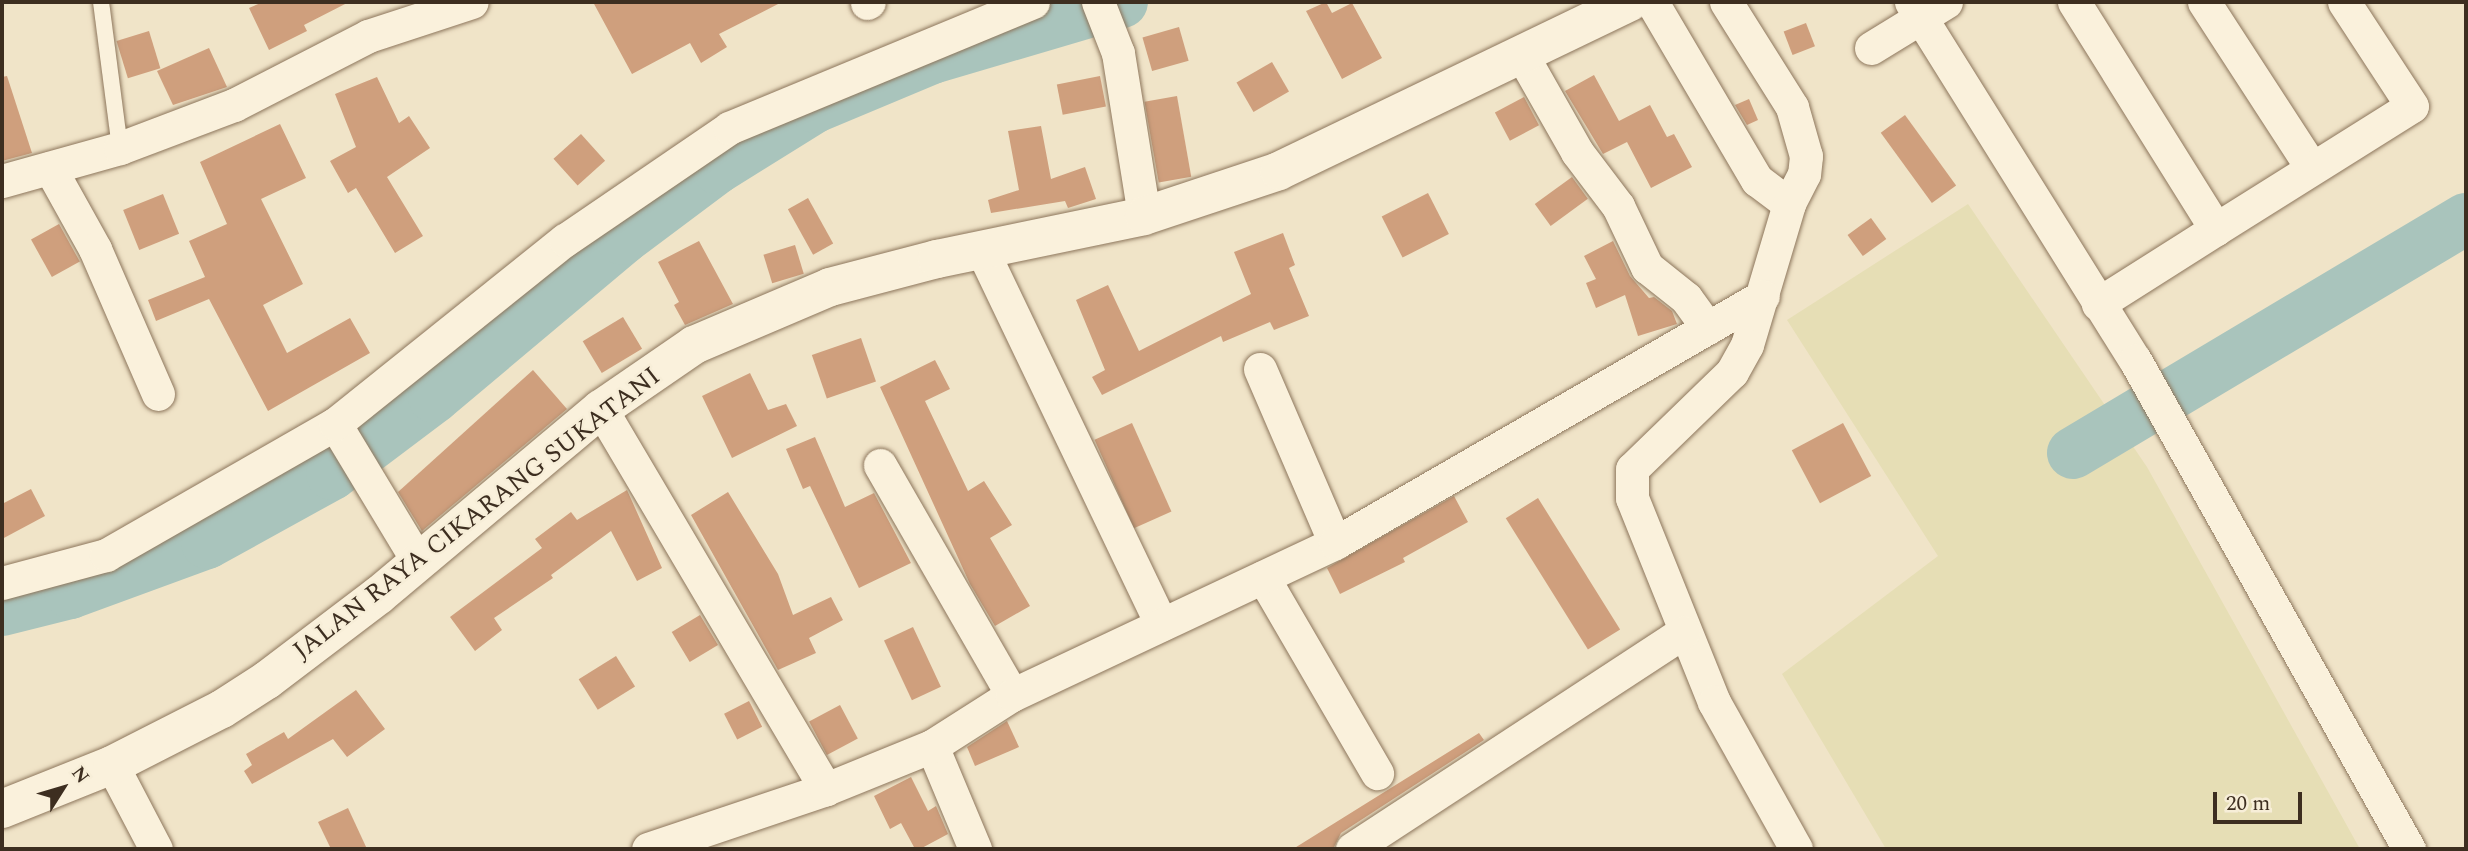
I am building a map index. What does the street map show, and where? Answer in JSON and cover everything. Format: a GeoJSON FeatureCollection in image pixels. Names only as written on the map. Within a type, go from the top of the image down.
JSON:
{"type":"FeatureCollection","features":[{"type":"Feature","properties":{"kind":"main road","name":"JALAN RAYA CIKARANG SUKATANI"},"geometry":{"type":"LineString","coordinates":[[2,809],[112,765],[222,709],[267,680],[601,409],[694,345],[830,287],[982,250],[1144,216],[1279,171],[1630,2]]}},
{"type":"Feature","properties":{"kind":"street"},"geometry":{"type":"LineString","coordinates":[[2,181],[120,148],[234,105],[368,36],[472,2]]}},
{"type":"Feature","properties":{"kind":"street"},"geometry":{"type":"LineString","coordinates":[[2,583],[106,555],[338,431],[565,240],[729,128],[1033,2]]}},
{"type":"Feature","properties":{"kind":"street"},"geometry":{"type":"LineString","coordinates":[[1098,2],[1118,53],[1144,216]]}},
{"type":"Feature","properties":{"kind":"street"},"geometry":{"type":"LineString","coordinates":[[1653,2],[1757,180],[1789,204]]}},
{"type":"Feature","properties":{"kind":"street"},"geometry":{"type":"LineString","coordinates":[[1726,2],[1792,107],[1805,156],[1804,174],[1789,204],[1747,345],[1732,372],[1632,469],[1632,498],[1685,638],[1714,702],[1796,849]]}},
{"type":"Feature","properties":{"kind":"street"},"geometry":{"type":"LineString","coordinates":[[2074,2],[2216,229]]}},
{"type":"Feature","properties":{"kind":"street"},"geometry":{"type":"LineString","coordinates":[[2204,2],[2312,167]]}},
{"type":"Feature","properties":{"kind":"street"},"geometry":{"type":"LineString","coordinates":[[2098,304],[2412,106],[2344,2]]}},
{"type":"Feature","properties":{"kind":"street"},"geometry":{"type":"LineString","coordinates":[[1871,48],[1926,7],[2098,304],[2135,360],[2409,849]]}},
{"type":"Feature","properties":{"kind":"street"},"geometry":{"type":"LineString","coordinates":[[1522,55],[1577,152],[1618,206],[1647,267],[1686,298],[1707,328]]}},
{"type":"Feature","properties":{"kind":"street"},"geometry":{"type":"LineString","coordinates":[[50,168],[95,250],[158,394]]}},
{"type":"Feature","properties":{"kind":"street"},"geometry":{"type":"LineString","coordinates":[[982,250],[1161,624]]}},
{"type":"Feature","properties":{"kind":"street"},"geometry":{"type":"LineString","coordinates":[[649,849],[826,789],[932,747],[1012,695],[1335,543],[1763,296]]}},
{"type":"Feature","properties":{"kind":"street"},"geometry":{"type":"LineString","coordinates":[[1260,369],[1335,543]]}},
{"type":"Feature","properties":{"kind":"street"},"geometry":{"type":"LineString","coordinates":[[601,409],[826,789]]}},
{"type":"Feature","properties":{"kind":"street"},"geometry":{"type":"LineString","coordinates":[[338,431],[417,560]]}},
{"type":"Feature","properties":{"kind":"street"},"geometry":{"type":"LineString","coordinates":[[880,465],[1012,695]]}},
{"type":"Feature","properties":{"kind":"street"},"geometry":{"type":"LineString","coordinates":[[1263,577],[1377,773]]}},
{"type":"Feature","properties":{"kind":"street"},"geometry":{"type":"LineString","coordinates":[[1352,849],[1685,638]]}},
{"type":"Feature","properties":{"kind":"street"},"geometry":{"type":"LineString","coordinates":[[932,747],[975,849]]}},
{"type":"Feature","properties":{"kind":"street"},"geometry":{"type":"LineString","coordinates":[[112,765],[156,849]]}},
{"type":"Feature","properties":{"kind":"lane"},"geometry":{"type":"LineString","coordinates":[[101,2],[120,148]]}},
{"type":"Feature","properties":{"kind":"shaded area"},"geometry":{"type":"Polygon","coordinates":[[[1968,204],[2147,467],[2360,849],[1886,849],[1782,674],[1938,556],[1787,320],[1968,204]]]}},
{"type":"Feature","properties":{"kind":"building"},"geometry":{"type":"Polygon","coordinates":[[[263,2],[349,2],[304,25],[307,31],[269,50],[249,8],[263,2]]]}},
{"type":"Feature","properties":{"kind":"building"},"geometry":{"type":"Polygon","coordinates":[[[593,2],[782,2],[719,34],[727,47],[701,63],[690,43],[632,74],[593,2]]]}},
{"type":"Feature","properties":{"kind":"building"},"geometry":{"type":"Polygon","coordinates":[[[1326,2],[1332,13],[1352,3],[1382,58],[1342,79],[1306,11],[1326,2]]]}},
{"type":"Feature","properties":{"kind":"building"},"geometry":{"type":"Polygon","coordinates":[[[1806,23],[1815,46],[1793,55],[1784,32],[1806,23]]]}},
{"type":"Feature","properties":{"kind":"building"},"geometry":{"type":"Polygon","coordinates":[[[1179,27],[1189,61],[1152,71],[1142,37],[1179,27]]]}},
{"type":"Feature","properties":{"kind":"building"},"geometry":{"type":"Polygon","coordinates":[[[149,31],[160,68],[128,78],[116,41],[149,31]]]}},
{"type":"Feature","properties":{"kind":"building"},"geometry":{"type":"Polygon","coordinates":[[[209,48],[227,87],[173,105],[157,71],[209,48]]]}},
{"type":"Feature","properties":{"kind":"building"},"geometry":{"type":"Polygon","coordinates":[[[1272,62],[1289,91],[1253,112],[1236,82],[1272,62]]]}},
{"type":"Feature","properties":{"kind":"building"},"geometry":{"type":"Polygon","coordinates":[[[1594,75],[1619,121],[1650,105],[1667,137],[1674,134],[1692,167],[1651,188],[1627,142],[1603,154],[1565,91],[1594,75]]]}},
{"type":"Feature","properties":{"kind":"building"},"geometry":{"type":"Polygon","coordinates":[[[7,76],[32,153],[2,161],[2,77],[7,76]]]}},
{"type":"Feature","properties":{"kind":"building"},"geometry":{"type":"Polygon","coordinates":[[[1100,76],[1106,106],[1063,115],[1057,84],[1100,76]]]}},
{"type":"Feature","properties":{"kind":"building"},"geometry":{"type":"Polygon","coordinates":[[[377,77],[399,123],[409,116],[430,148],[387,177],[423,236],[395,253],[356,188],[348,193],[330,161],[356,147],[335,94],[377,77]]]}},
{"type":"Feature","properties":{"kind":"building"},"geometry":{"type":"Polygon","coordinates":[[[1177,96],[1191,177],[1159,182],[1145,102],[1177,96]]]}},
{"type":"Feature","properties":{"kind":"building"},"geometry":{"type":"Polygon","coordinates":[[[1524,97],[1539,125],[1510,141],[1495,112],[1524,97]]]}},
{"type":"Feature","properties":{"kind":"building"},"geometry":{"type":"Polygon","coordinates":[[[1749,99],[1758,120],[1747,125],[1735,105],[1749,99]]]}},
{"type":"Feature","properties":{"kind":"building"},"geometry":{"type":"Polygon","coordinates":[[[1905,115],[1956,185],[1932,203],[1881,133],[1905,115]]]}},
{"type":"Feature","properties":{"kind":"building"},"geometry":{"type":"Polygon","coordinates":[[[280,124],[306,178],[261,199],[303,284],[263,305],[287,353],[350,318],[370,353],[268,411],[209,299],[156,321],[148,300],[205,277],[189,241],[227,224],[200,162],[280,124]]]}},
{"type":"Feature","properties":{"kind":"building"},"geometry":{"type":"Polygon","coordinates":[[[1041,126],[1051,179],[1085,167],[1096,199],[1068,208],[1065,201],[991,213],[988,200],[1019,190],[1008,131],[1041,126]]]}},
{"type":"Feature","properties":{"kind":"building"},"geometry":{"type":"Polygon","coordinates":[[[581,134],[605,161],[578,186],[554,159],[581,134]]]}},
{"type":"Feature","properties":{"kind":"building"},"geometry":{"type":"Polygon","coordinates":[[[1572,177],[1588,199],[1551,226],[1535,204],[1572,177]]]}},
{"type":"Feature","properties":{"kind":"building"},"geometry":{"type":"Polygon","coordinates":[[[1428,193],[1449,234],[1403,258],[1382,217],[1428,193]]]}},
{"type":"Feature","properties":{"kind":"building"},"geometry":{"type":"Polygon","coordinates":[[[163,194],[179,234],[139,250],[123,210],[163,194]]]}},
{"type":"Feature","properties":{"kind":"building"},"geometry":{"type":"Polygon","coordinates":[[[808,198],[833,243],[813,255],[788,209],[808,198]]]}},
{"type":"Feature","properties":{"kind":"building"},"geometry":{"type":"Polygon","coordinates":[[[1871,218],[1886,239],[1863,256],[1848,235],[1871,218]]]}},
{"type":"Feature","properties":{"kind":"building"},"geometry":{"type":"Polygon","coordinates":[[[59,224],[80,262],[52,277],[31,240],[59,224]]]}},
{"type":"Feature","properties":{"kind":"building"},"geometry":{"type":"Polygon","coordinates":[[[1283,233],[1295,265],[1289,268],[1309,316],[1274,330],[1270,322],[1223,342],[1221,336],[1102,395],[1092,377],[1105,370],[1076,300],[1108,285],[1139,351],[1251,294],[1234,252],[1283,233]]]}},
{"type":"Feature","properties":{"kind":"building"},"geometry":{"type":"Polygon","coordinates":[[[699,241],[733,304],[685,325],[674,305],[679,302],[658,262],[699,241]]]}},
{"type":"Feature","properties":{"kind":"building"},"geometry":{"type":"Polygon","coordinates":[[[1613,241],[1630,276],[1649,298],[1654,297],[1672,311],[1677,324],[1638,336],[1625,295],[1596,308],[1586,283],[1596,279],[1584,256],[1613,241]]]}},
{"type":"Feature","properties":{"kind":"building"},"geometry":{"type":"Polygon","coordinates":[[[795,245],[804,274],[772,283],[763,255],[795,245]]]}},
{"type":"Feature","properties":{"kind":"building"},"geometry":{"type":"Polygon","coordinates":[[[623,317],[642,349],[602,373],[583,341],[623,317]]]}},
{"type":"Feature","properties":{"kind":"building"},"geometry":{"type":"Polygon","coordinates":[[[861,338],[876,381],[827,398],[812,355],[861,338]]]}},
{"type":"Feature","properties":{"kind":"building"},"geometry":{"type":"Polygon","coordinates":[[[935,360],[950,389],[925,401],[968,491],[984,481],[1012,525],[990,538],[1030,606],[995,626],[970,584],[880,387],[935,360]]]}},
{"type":"Feature","properties":{"kind":"building"},"geometry":{"type":"Polygon","coordinates":[[[533,370],[567,409],[422,531],[398,492],[533,370]]]}},
{"type":"Feature","properties":{"kind":"building"},"geometry":{"type":"Polygon","coordinates":[[[750,373],[768,410],[786,404],[797,426],[732,458],[702,396],[750,373]]]}},
{"type":"Feature","properties":{"kind":"building"},"geometry":{"type":"Polygon","coordinates":[[[1132,423],[1171,512],[1134,528],[1095,440],[1132,423]]]}},
{"type":"Feature","properties":{"kind":"building"},"geometry":{"type":"Polygon","coordinates":[[[1843,423],[1871,476],[1820,503],[1792,450],[1843,423]]]}},
{"type":"Feature","properties":{"kind":"building"},"geometry":{"type":"Polygon","coordinates":[[[815,437],[845,507],[874,493],[911,563],[859,588],[810,486],[803,489],[786,449],[815,437]]]}},
{"type":"Feature","properties":{"kind":"building"},"geometry":{"type":"Polygon","coordinates":[[[31,489],[45,516],[2,539],[2,504],[31,489]]]}},
{"type":"Feature","properties":{"kind":"building"},"geometry":{"type":"Polygon","coordinates":[[[627,490],[662,568],[637,581],[611,531],[551,575],[553,578],[494,618],[502,630],[475,651],[450,617],[542,548],[535,539],[571,512],[577,520],[627,490]]]}},
{"type":"Feature","properties":{"kind":"building"},"geometry":{"type":"Polygon","coordinates":[[[728,492],[778,574],[793,615],[831,597],[843,620],[809,638],[816,653],[778,670],[691,515],[728,492]]]}},
{"type":"Feature","properties":{"kind":"building"},"geometry":{"type":"Polygon","coordinates":[[[1454,496],[1468,522],[1403,558],[1405,562],[1340,594],[1327,568],[1454,496]]]}},
{"type":"Feature","properties":{"kind":"building"},"geometry":{"type":"Polygon","coordinates":[[[1538,498],[1620,629],[1588,650],[1506,518],[1538,498]]]}},
{"type":"Feature","properties":{"kind":"building"},"geometry":{"type":"Polygon","coordinates":[[[700,615],[718,645],[690,662],[672,632],[700,615]]]}},
{"type":"Feature","properties":{"kind":"building"},"geometry":{"type":"Polygon","coordinates":[[[913,627],[941,687],[912,700],[884,641],[913,627]]]}},
{"type":"Feature","properties":{"kind":"building"},"geometry":{"type":"Polygon","coordinates":[[[616,656],[635,687],[598,710],[579,679],[616,656]]]}},
{"type":"Feature","properties":{"kind":"building"},"geometry":{"type":"Polygon","coordinates":[[[356,690],[385,729],[347,757],[333,739],[252,784],[244,771],[252,765],[246,754],[284,732],[288,739],[356,690]]]}},
{"type":"Feature","properties":{"kind":"building"},"geometry":{"type":"Polygon","coordinates":[[[749,701],[762,727],[737,740],[724,714],[749,701]]]}},
{"type":"Feature","properties":{"kind":"building"},"geometry":{"type":"Polygon","coordinates":[[[840,705],[858,739],[827,755],[809,721],[840,705]]]}},
{"type":"Feature","properties":{"kind":"building"},"geometry":{"type":"Polygon","coordinates":[[[1007,721],[1019,747],[975,766],[967,747],[1007,721]]]}},
{"type":"Feature","properties":{"kind":"building"},"geometry":{"type":"Polygon","coordinates":[[[1479,733],[1484,740],[1341,833],[1333,849],[1293,849],[1479,733]]]}},
{"type":"Feature","properties":{"kind":"building"},"geometry":{"type":"Polygon","coordinates":[[[911,777],[928,811],[936,806],[948,834],[920,849],[915,849],[901,823],[890,829],[874,796],[911,777]]]}},
{"type":"Feature","properties":{"kind":"building"},"geometry":{"type":"Polygon","coordinates":[[[348,808],[367,849],[331,849],[318,822],[348,808]]]}},
{"type":"Feature","properties":{"kind":"waterway"},"geometry":{"type":"LineString","coordinates":[[2,610],[70,593],[207,543],[332,474],[434,397],[622,239],[717,168],[815,107],[932,58],[1122,2]]}},
{"type":"Feature","properties":{"kind":"waterway"},"geometry":{"type":"LineString","coordinates":[[2073,453],[2466,219]]}}]}
